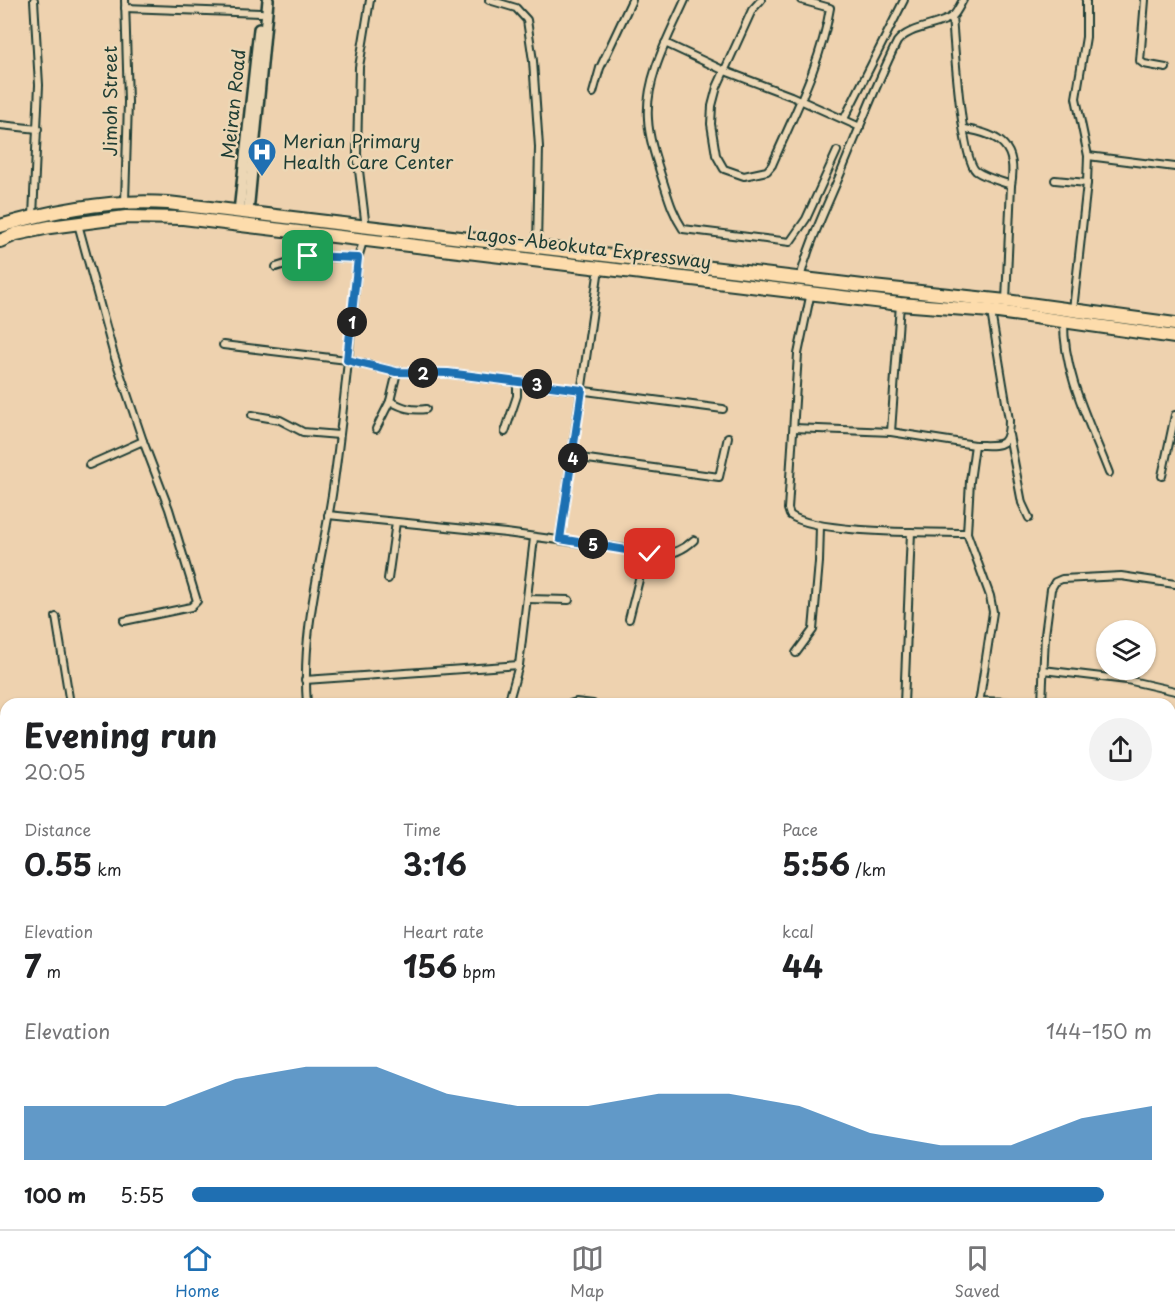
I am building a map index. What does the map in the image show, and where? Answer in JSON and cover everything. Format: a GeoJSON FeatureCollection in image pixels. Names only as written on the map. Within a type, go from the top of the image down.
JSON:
{"type":"FeatureCollection","features":[{"type":"Feature","properties":{"kind":"highway","name":"Lagos-Abeokuta Expressway"},"geometry":{"type":"LineString","coordinates":[[0,226],[73,208],[125,202],[168,203],[1006,301],[1175,324]]}},
{"type":"Feature","properties":{"kind":"highway","name":"Lagos-Abeokuta Expressway"},"geometry":{"type":"LineString","coordinates":[[0,241],[16,234],[77,223],[155,216],[900,304],[991,311],[1175,337]]}},
{"type":"Feature","properties":{"kind":"main road","name":"Meiran Road"},"geometry":{"type":"LineString","coordinates":[[243,213],[262,0]]}},
{"type":"Feature","properties":{"kind":"main road","name":"Meiran Road"},"geometry":{"type":"LineString","coordinates":[[243,213],[268,0]]}},
{"type":"Feature","properties":{"kind":"street"},"geometry":{"type":"LineString","coordinates":[[33,217],[39,86],[34,0]]}},
{"type":"Feature","properties":{"kind":"street","name":"Jimoh Street"},"geometry":{"type":"LineString","coordinates":[[125,202],[128,102],[126,0]]}},
{"type":"Feature","properties":{"kind":"street"},"geometry":{"type":"LineString","coordinates":[[306,698],[305,680],[309,622],[328,515],[358,258],[366,226],[357,154],[359,67],[370,0]]}},
{"type":"Feature","properties":{"kind":"street"},"geometry":{"type":"LineString","coordinates":[[489,0],[516,8],[527,21],[533,61],[539,147],[537,246]]}},
{"type":"Feature","properties":{"kind":"street"},"geometry":{"type":"LineString","coordinates":[[593,93],[600,68],[632,0]]}},
{"type":"Feature","properties":{"kind":"street"},"geometry":{"type":"LineString","coordinates":[[686,0],[665,43],[652,83],[648,119],[652,145],[674,216],[683,229],[790,242],[806,219],[837,151]]}},
{"type":"Feature","properties":{"kind":"street"},"geometry":{"type":"LineString","coordinates":[[761,0],[752,10],[714,96],[711,124],[716,155],[724,169],[744,176],[767,171],[772,165],[801,101],[826,27],[830,8],[801,0]]}},
{"type":"Feature","properties":{"kind":"street"},"geometry":{"type":"LineString","coordinates":[[844,119],[904,0]]}},
{"type":"Feature","properties":{"kind":"street"},"geometry":{"type":"LineString","coordinates":[[800,278],[814,234],[877,82],[901,37],[952,16],[963,0]]}},
{"type":"Feature","properties":{"kind":"street"},"geometry":{"type":"LineString","coordinates":[[1073,310],[1087,183],[1088,156],[1076,98],[1086,37],[1086,0]]}},
{"type":"Feature","properties":{"kind":"street"},"geometry":{"type":"LineString","coordinates":[[1145,0],[1140,61],[1144,64],[1166,68]]}},
{"type":"Feature","properties":{"kind":"street"},"geometry":{"type":"LineString","coordinates":[[125,8],[261,13]]}},
{"type":"Feature","properties":{"kind":"street"},"geometry":{"type":"LineString","coordinates":[[952,16],[956,66],[970,162],[976,171],[1011,185]]}},
{"type":"Feature","properties":{"kind":"street"},"geometry":{"type":"LineString","coordinates":[[665,43],[725,71],[860,127]]}},
{"type":"Feature","properties":{"kind":"street"},"geometry":{"type":"LineString","coordinates":[[0,125],[38,129]]}},
{"type":"Feature","properties":{"kind":"street"},"geometry":{"type":"LineString","coordinates":[[964,129],[989,134],[1000,140],[1007,148],[1013,163],[1006,301]]}},
{"type":"Feature","properties":{"kind":"street"},"geometry":{"type":"LineString","coordinates":[[1088,156],[1175,168]]}},
{"type":"Feature","properties":{"kind":"street"},"geometry":{"type":"LineString","coordinates":[[1055,180],[1087,183]]}},
{"type":"Feature","properties":{"kind":"street"},"geometry":{"type":"LineString","coordinates":[[77,223],[113,352],[142,441],[169,509],[197,601],[191,607],[124,621]]}},
{"type":"Feature","properties":{"kind":"street"},"geometry":{"type":"LineString","coordinates":[[276,267],[308,256],[358,258]]}},
{"type":"Feature","properties":{"kind":"street"},"geometry":{"type":"LineString","coordinates":[[560,539],[599,267]]}},
{"type":"Feature","properties":{"kind":"street"},"geometry":{"type":"LineString","coordinates":[[811,292],[798,354],[788,509],[790,515],[820,526],[967,533]]}},
{"type":"Feature","properties":{"kind":"street"},"geometry":{"type":"LineString","coordinates":[[891,432],[900,304]]}},
{"type":"Feature","properties":{"kind":"street"},"geometry":{"type":"LineString","coordinates":[[991,311],[1009,420],[1009,435],[1022,502],[1029,518]]}},
{"type":"Feature","properties":{"kind":"street"},"geometry":{"type":"LineString","coordinates":[[1064,322],[1064,343],[1068,363],[1109,473]]}},
{"type":"Feature","properties":{"kind":"street"},"geometry":{"type":"LineString","coordinates":[[223,345],[347,360],[396,372],[448,373],[723,409]]}},
{"type":"Feature","properties":{"kind":"street"},"geometry":{"type":"LineString","coordinates":[[375,429],[390,400],[396,372]]}},
{"type":"Feature","properties":{"kind":"street"},"geometry":{"type":"LineString","coordinates":[[505,432],[517,396],[517,382]]}},
{"type":"Feature","properties":{"kind":"street"},"geometry":{"type":"LineString","coordinates":[[390,400],[404,408],[417,411],[426,409]]}},
{"type":"Feature","properties":{"kind":"street"},"geometry":{"type":"LineString","coordinates":[[252,415],[280,420],[303,432],[339,435]]}},
{"type":"Feature","properties":{"kind":"street"},"geometry":{"type":"LineString","coordinates":[[1162,476],[1175,415]]}},
{"type":"Feature","properties":{"kind":"street"},"geometry":{"type":"LineString","coordinates":[[794,428],[891,432],[975,445],[999,445],[1009,435]]}},
{"type":"Feature","properties":{"kind":"street"},"geometry":{"type":"LineString","coordinates":[[573,457],[719,477],[728,437]]}},
{"type":"Feature","properties":{"kind":"street"},"geometry":{"type":"LineString","coordinates":[[88,465],[142,441]]}},
{"type":"Feature","properties":{"kind":"street"},"geometry":{"type":"LineString","coordinates":[[975,445],[967,533],[992,604],[992,622],[980,698]]}},
{"type":"Feature","properties":{"kind":"street"},"geometry":{"type":"LineString","coordinates":[[328,515],[560,539],[650,554],[675,553],[694,540]]}},
{"type":"Feature","properties":{"kind":"street"},"geometry":{"type":"LineString","coordinates":[[388,579],[396,522]]}},
{"type":"Feature","properties":{"kind":"street"},"geometry":{"type":"LineString","coordinates":[[796,653],[813,630],[820,526]]}},
{"type":"Feature","properties":{"kind":"street"},"geometry":{"type":"LineString","coordinates":[[904,698],[911,532]]}},
{"type":"Feature","properties":{"kind":"street"},"geometry":{"type":"LineString","coordinates":[[510,698],[519,665],[534,538]]}},
{"type":"Feature","properties":{"kind":"street"},"geometry":{"type":"LineString","coordinates":[[629,619],[643,564],[650,554]]}},
{"type":"Feature","properties":{"kind":"street"},"geometry":{"type":"LineString","coordinates":[[1043,698],[1045,635],[1051,589],[1055,582],[1062,579],[1113,576],[1175,584]]}},
{"type":"Feature","properties":{"kind":"street"},"geometry":{"type":"LineString","coordinates":[[527,598],[569,600]]}},
{"type":"Feature","properties":{"kind":"street"},"geometry":{"type":"LineString","coordinates":[[56,617],[69,698]]}},
{"type":"Feature","properties":{"kind":"street"},"geometry":{"type":"LineString","coordinates":[[305,680],[519,665]]}},
{"type":"Feature","properties":{"kind":"street"},"geometry":{"type":"LineString","coordinates":[[1043,670],[1127,680],[1175,691]]}},
{"type":"Feature","properties":{"kind":"place","name":"Merian Primary Health Care Center"},"geometry":{"type":"Point","coordinates":[262,178]}},
{"type":"Feature","properties":{"kind":"route"},"geometry":{"type":"LineString","coordinates":[[308,256],[358,258],[347,360],[396,372],[448,373],[582,390],[560,539],[650,554]]}}]}
